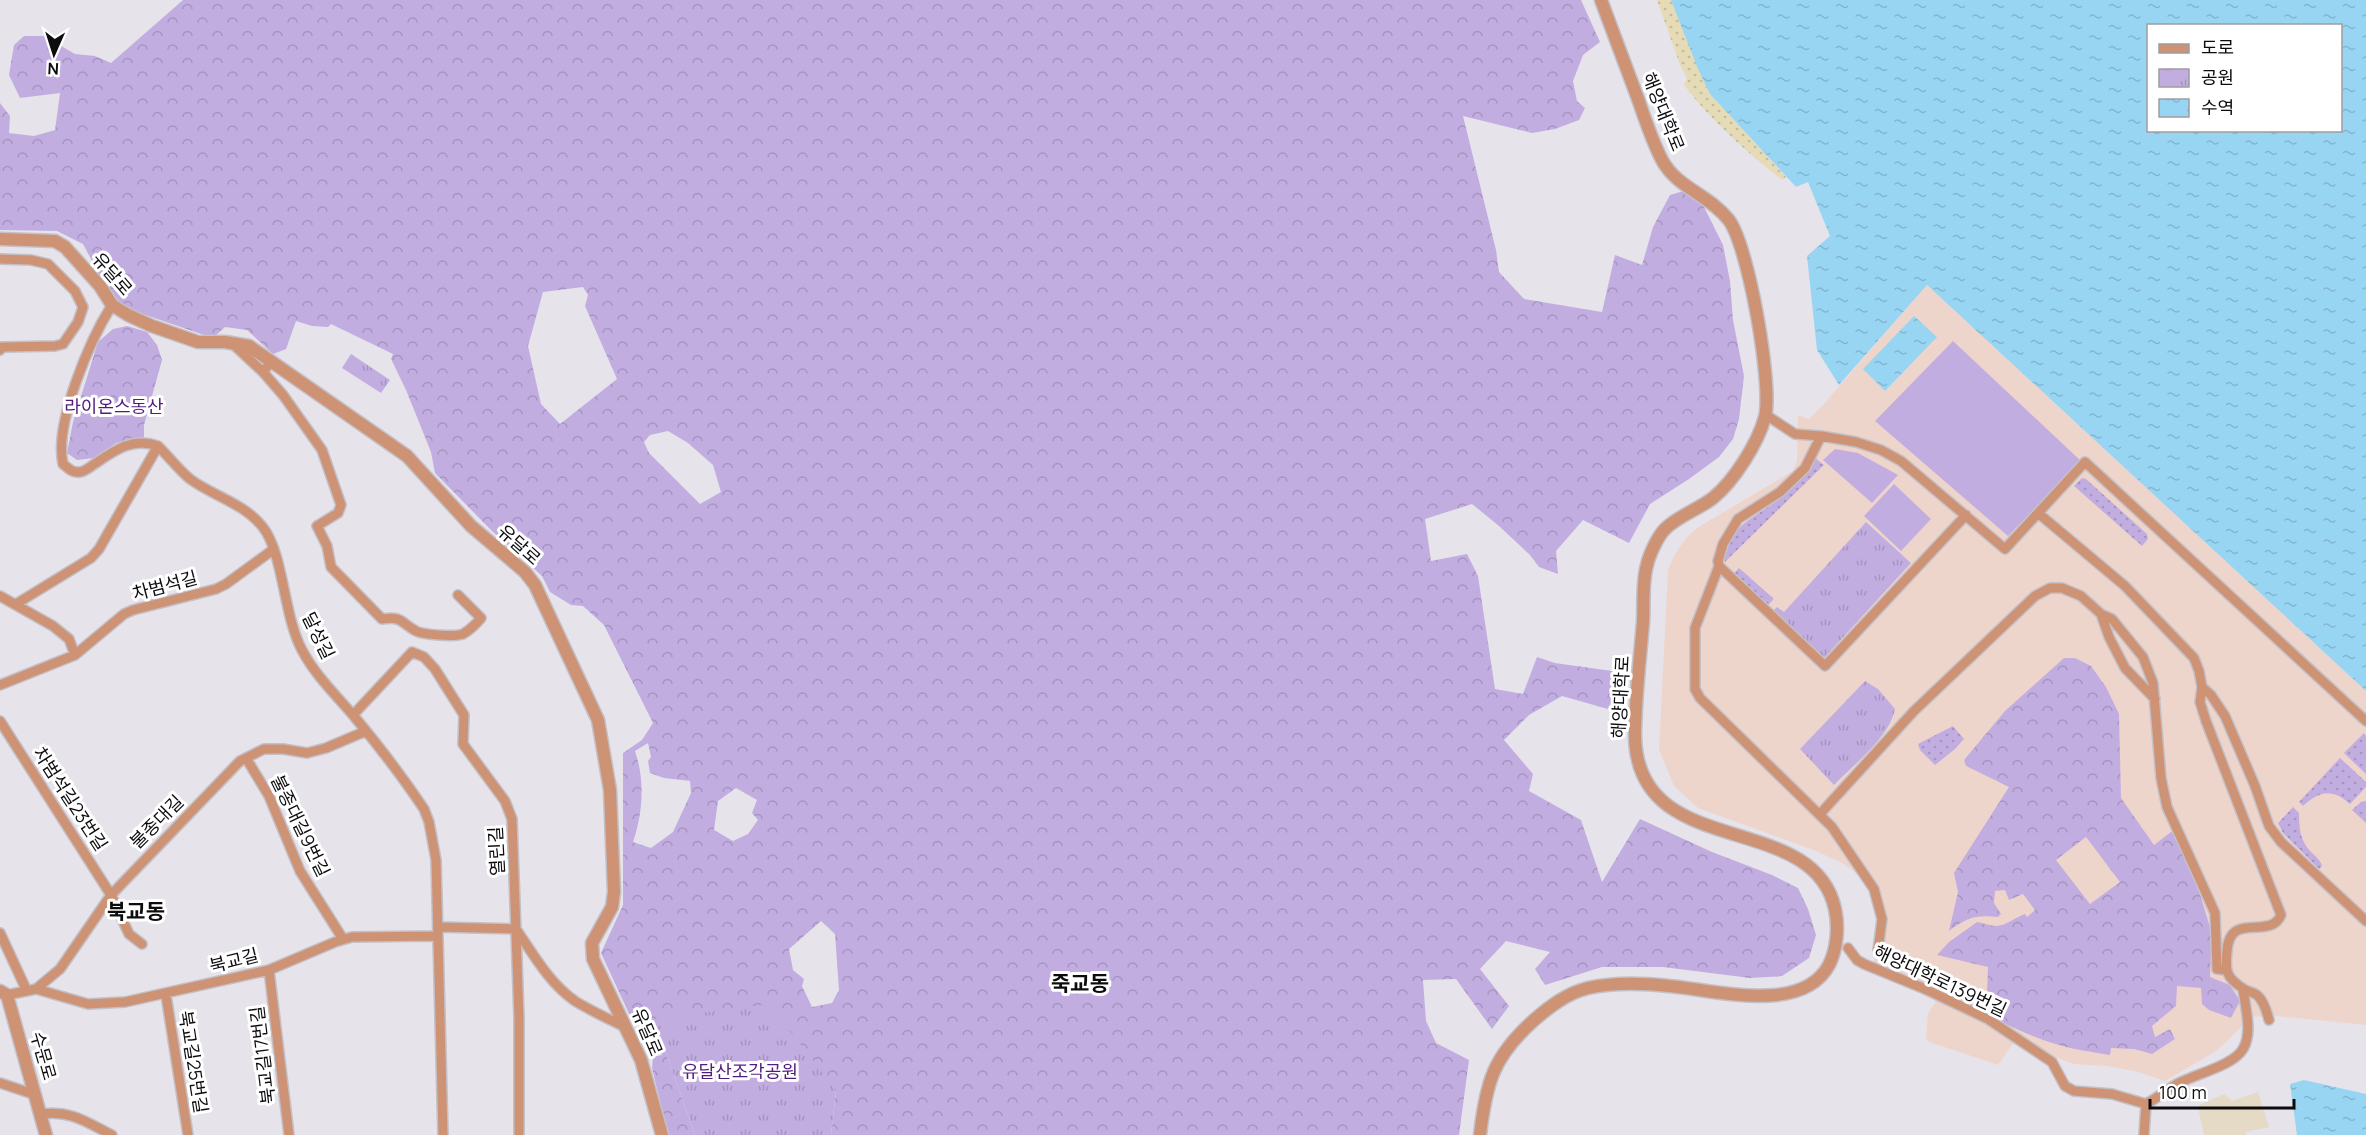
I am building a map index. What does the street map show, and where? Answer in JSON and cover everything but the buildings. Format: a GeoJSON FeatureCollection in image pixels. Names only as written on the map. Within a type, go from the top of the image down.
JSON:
{"type":"FeatureCollection","features":[{"type":"Feature","properties":{"kind":"street","name":"해양대학로"},"geometry":{"type":"LineString","coordinates":[[1480,1135],[1486,1093],[1492,1072],[1502,1053],[1518,1034],[1558,1000],[1587,988],[1627,984],[1670,986],[1761,996],[1788,994],[1817,981],[1828,967],[1835,946],[1836,915],[1829,892],[1807,864],[1784,851],[1703,825],[1678,813],[1652,789],[1645,777],[1637,752],[1635,737],[1646,566],[1664,530],[1715,496],[1746,460],[1766,415],[1766,382],[1760,335],[1742,249],[1731,221],[1710,201],[1671,176],[1660,156],[1601,0]]}},
{"type":"Feature","properties":{"kind":"street","name":"유달로"},"geometry":{"type":"LineString","coordinates":[[0,239],[41,239],[61,243],[100,286],[112,305],[152,326],[189,339],[249,346],[407,456],[471,526],[525,572],[535,585],[598,720],[610,790],[614,892],[612,907],[592,943],[593,959],[641,1060],[662,1135]]}},
{"type":"Feature","properties":{"kind":"street"},"geometry":{"type":"LineString","coordinates":[[0,259],[31,260],[48,264],[75,291],[83,309],[78,322],[63,344],[6,346],[0,350]]}},
{"type":"Feature","properties":{"kind":"street"},"geometry":{"type":"LineString","coordinates":[[16,604],[91,558],[99,549],[159,446],[138,442],[123,446],[80,472],[72,471],[63,464],[61,453],[64,428],[75,385],[92,340],[112,305]]}},
{"type":"Feature","properties":{"kind":"street"},"geometry":{"type":"LineString","coordinates":[[234,345],[263,372],[310,431],[328,462],[341,505],[340,510],[316,526],[327,546],[331,567],[382,619],[400,619],[421,633],[459,635],[469,630],[481,618],[458,595]]}},
{"type":"Feature","properties":{"kind":"street"},"geometry":{"type":"LineString","coordinates":[[263,372],[271,362]]}},
{"type":"Feature","properties":{"kind":"street"},"geometry":{"type":"LineString","coordinates":[[1766,415],[1795,434],[1856,442],[1881,450],[1901,461],[2005,549],[2085,462],[2366,721]]}},
{"type":"Feature","properties":{"kind":"street"},"geometry":{"type":"LineString","coordinates":[[1821,436],[1805,468],[1780,492],[1738,519],[1723,544],[1718,561],[1719,566],[1695,628],[1695,689],[1700,698],[1820,814],[1874,889],[1882,919],[1878,950]]}},
{"type":"Feature","properties":{"kind":"street","name":"달성길"},"geometry":{"type":"LineString","coordinates":[[159,446],[190,479],[241,507],[264,528],[274,549],[290,622],[296,638],[319,676],[366,731],[410,789],[429,822],[436,860],[443,1135]]}},
{"type":"Feature","properties":{"kind":"street"},"geometry":{"type":"LineString","coordinates":[[2038,513],[2125,586],[2194,658],[2202,687],[2200,702],[2206,721],[2281,915],[2278,922],[2271,926],[2236,930],[2229,937],[2225,970],[2228,976],[2243,989],[2259,997],[2269,1020]]}},
{"type":"Feature","properties":{"kind":"street"},"geometry":{"type":"LineString","coordinates":[[1719,566],[1825,666],[1966,515]]}},
{"type":"Feature","properties":{"kind":"street","name":"차범석길"},"geometry":{"type":"LineString","coordinates":[[0,685],[75,655],[124,614],[133,610],[216,589],[274,549]]}},
{"type":"Feature","properties":{"kind":"street"},"geometry":{"type":"LineString","coordinates":[[1820,814],[1914,711],[2035,596],[2050,588],[2062,588],[2081,596],[2101,614],[2112,619],[2143,657],[2154,682],[2161,778],[2167,807],[2215,913],[2217,969],[2225,970]]}},
{"type":"Feature","properties":{"kind":"street"},"geometry":{"type":"LineString","coordinates":[[0,596],[53,626],[69,639],[75,655]]}},
{"type":"Feature","properties":{"kind":"street"},"geometry":{"type":"LineString","coordinates":[[2101,614],[2109,637],[2125,668],[2155,699]]}},
{"type":"Feature","properties":{"kind":"street","name":"열린길"},"geometry":{"type":"LineString","coordinates":[[353,715],[412,652],[424,657],[435,669],[464,715],[463,744],[504,801],[512,819],[519,1135]]}},
{"type":"Feature","properties":{"kind":"street"},"geometry":{"type":"LineString","coordinates":[[2202,687],[2211,695],[2225,716],[2269,825],[2281,842],[2366,921]]}},
{"type":"Feature","properties":{"kind":"street","name":"차범석길23번길"},"geometry":{"type":"LineString","coordinates":[[0,722],[111,895],[129,934],[142,944]]}},
{"type":"Feature","properties":{"kind":"street","name":"불종대길"},"geometry":{"type":"LineString","coordinates":[[4,993],[31,989],[60,969],[81,935],[111,895],[240,761],[264,749],[307,753],[326,748],[366,731]]}},
{"type":"Feature","properties":{"kind":"street","name":"불종대길9번길"},"geometry":{"type":"LineString","coordinates":[[246,758],[269,796],[300,872],[343,939]]}},
{"type":"Feature","properties":{"kind":"street"},"geometry":{"type":"LineString","coordinates":[[516,929],[562,990],[576,1001],[625,1027]]}},
{"type":"Feature","properties":{"kind":"street","name":"북교길"},"geometry":{"type":"LineString","coordinates":[[31,989],[88,1004],[125,1002],[166,995],[269,970],[352,937],[438,931],[516,929]]}},
{"type":"Feature","properties":{"kind":"street"},"geometry":{"type":"LineString","coordinates":[[0,933],[31,989]]}},
{"type":"Feature","properties":{"kind":"street","name":"해양대학로139번길"},"geometry":{"type":"LineString","coordinates":[[1848,948],[1857,960],[1864,964],[1925,989],[1997,1025],[2052,1062],[2065,1086],[2074,1091],[2112,1094],[2146,1104]]}},
{"type":"Feature","properties":{"kind":"street","name":"북교길17번길"},"geometry":{"type":"LineString","coordinates":[[269,970],[289,1135]]}},
{"type":"Feature","properties":{"kind":"street"},"geometry":{"type":"LineString","coordinates":[[2144,1135],[2146,1104],[2177,1084],[2235,1058],[2243,1049],[2247,1037],[2247,1026],[2243,989]]}},
{"type":"Feature","properties":{"kind":"street","name":"수문로"},"geometry":{"type":"LineString","coordinates":[[4,993],[42,1114],[46,1135]]}},
{"type":"Feature","properties":{"kind":"street","name":"북교길25번길"},"geometry":{"type":"LineString","coordinates":[[166,995],[188,1135]]}},
{"type":"Feature","properties":{"kind":"street"},"geometry":{"type":"LineString","coordinates":[[0,1083],[36,1095]]}},
{"type":"Feature","properties":{"kind":"street"},"geometry":{"type":"LineString","coordinates":[[42,1114],[67,1113],[112,1135]]}},
{"type":"Feature","properties":{"kind":"shaded area"},"geometry":{"type":"Polygon","coordinates":[[[1927,285],[2366,691],[2366,1025],[2276,1016],[2252,1017],[2216,1051],[2165,1081],[2135,1071],[2073,1064],[2053,1056],[2019,1035],[1998,1065],[1929,1042],[1926,1038],[1928,1013],[1936,1001],[1937,990],[1874,966],[1878,909],[1861,877],[1844,864],[1814,850],[1698,808],[1674,786],[1659,749],[1668,570],[1675,554],[1687,537],[1697,528],[1793,471],[1797,461],[1798,415],[1809,419],[1823,405],[1927,285]]]}},
{"type":"Feature","properties":{"kind":"shaded area"},"geometry":{"type":"Polygon","coordinates":[[[2258,1092],[2269,1127],[2246,1132],[2246,1135],[2204,1135],[2198,1107],[2200,1105],[2224,1094],[2232,1101],[2258,1092]]]}},
{"type":"Feature","properties":{"kind":"green space"},"geometry":{"type":"Polygon","coordinates":[[[183,0],[1581,0],[1600,42],[1583,55],[1573,81],[1577,101],[1585,108],[1579,120],[1555,129],[1532,133],[1463,116],[1496,250],[1499,272],[1524,299],[1602,312],[1615,255],[1642,265],[1653,227],[1670,195],[1690,189],[1701,201],[1723,245],[1730,281],[1733,320],[1744,376],[1739,419],[1733,439],[1719,457],[1650,504],[1629,543],[1583,520],[1556,551],[1558,574],[1539,567],[1530,555],[1472,504],[1425,519],[1431,561],[1467,554],[1478,576],[1495,689],[1523,694],[1537,657],[1555,663],[1619,672],[1620,686],[1608,709],[1562,696],[1529,715],[1504,740],[1533,774],[1529,791],[1581,820],[1602,882],[1640,819],[1798,888],[1808,909],[1816,935],[1809,958],[1782,976],[1750,978],[1663,967],[1602,967],[1545,985],[1535,969],[1550,952],[1506,941],[1480,969],[1509,1006],[1492,1029],[1456,979],[1423,980],[1426,1021],[1436,1043],[1469,1060],[1459,1135],[831,1135],[836,1090],[654,1019],[695,1135],[668,1135],[652,1068],[653,1057],[662,1055],[644,1019],[631,1018],[601,953],[623,905],[623,753],[642,740],[653,723],[604,625],[583,606],[571,605],[550,592],[542,576],[491,530],[435,473],[431,452],[391,359],[393,354],[331,324],[328,327],[312,326],[296,321],[286,349],[273,354],[247,330],[225,327],[213,338],[125,308],[114,299],[106,287],[83,244],[57,231],[0,230],[0,103],[10,116],[9,133],[34,136],[55,130],[60,93],[20,98],[9,75],[14,45],[24,36],[44,36],[75,54],[95,56],[111,63],[183,0]],[[583,287],[543,292],[528,346],[541,404],[560,424],[617,379],[585,306],[588,295],[583,287]],[[668,431],[650,435],[644,442],[649,453],[700,504],[721,492],[713,465],[688,443],[668,431]],[[648,743],[635,751],[642,796],[633,842],[651,848],[673,832],[691,793],[690,781],[664,778],[650,773],[648,761],[651,757],[648,743]],[[736,788],[718,801],[714,830],[733,841],[748,834],[758,820],[752,813],[757,800],[736,788]],[[821,921],[789,949],[793,970],[804,979],[802,986],[812,1007],[832,1003],[839,990],[835,934],[821,921]]]}},
{"type":"Feature","properties":{"kind":"green space","name":"라이온스동산"},"geometry":{"type":"Polygon","coordinates":[[[127,326],[147,332],[157,345],[162,360],[144,425],[144,437],[116,443],[94,458],[77,460],[67,453],[73,422],[98,342],[113,329],[127,326]]]}},
{"type":"Feature","properties":{"kind":"green space"},"geometry":{"type":"Polygon","coordinates":[[[1953,341],[2081,461],[2008,536],[1875,421],[1953,341]]]}},
{"type":"Feature","properties":{"kind":"green space"},"geometry":{"type":"Polygon","coordinates":[[[351,354],[390,380],[381,393],[342,368],[351,354]]]}},
{"type":"Feature","properties":{"kind":"green space"},"geometry":{"type":"Polygon","coordinates":[[[1835,449],[1858,453],[1898,475],[1872,503],[1823,460],[1835,449]]]}},
{"type":"Feature","properties":{"kind":"green space"},"geometry":{"type":"Polygon","coordinates":[[[1815,458],[1824,465],[1725,562],[1725,551],[1734,533],[1789,491],[1815,458]]]}},
{"type":"Feature","properties":{"kind":"green space"},"geometry":{"type":"Polygon","coordinates":[[[2082,478],[2086,479],[2147,534],[2148,539],[2142,546],[2074,486],[2082,478]]]}},
{"type":"Feature","properties":{"kind":"green space"},"geometry":{"type":"Polygon","coordinates":[[[1894,484],[1931,519],[1901,551],[1864,516],[1894,484]]]}},
{"type":"Feature","properties":{"kind":"green space"},"geometry":{"type":"Polygon","coordinates":[[[1866,522],[1911,563],[1824,658],[1773,612],[1777,607],[1784,612],[1866,522]]]}},
{"type":"Feature","properties":{"kind":"green space"},"geometry":{"type":"Polygon","coordinates":[[[1739,568],[1773,598],[1768,605],[1765,605],[1732,575],[1739,568]]]}},
{"type":"Feature","properties":{"kind":"green space"},"geometry":{"type":"Polygon","coordinates":[[[2064,658],[2075,658],[2091,666],[2106,687],[2119,714],[2121,798],[2154,845],[2171,832],[2174,833],[2196,881],[2212,934],[2210,977],[2230,985],[2240,1001],[2231,1018],[2209,1010],[2202,1004],[2201,988],[2177,986],[2176,1006],[2152,1026],[2155,1037],[2170,1029],[2175,1039],[2152,1054],[2134,1049],[2111,1048],[2110,1055],[2071,1048],[2031,1035],[1951,996],[1952,990],[1987,993],[1988,967],[1937,955],[1949,942],[1977,922],[2001,925],[2025,914],[2027,917],[2035,910],[2023,894],[2009,900],[2005,890],[1995,891],[1994,903],[2001,914],[1998,917],[1972,918],[1949,931],[1958,892],[1954,873],[2009,787],[1966,766],[1964,760],[2005,711],[2064,658]],[[2086,837],[2056,860],[2090,904],[2120,882],[2086,837]]]}},
{"type":"Feature","properties":{"kind":"green space"},"geometry":{"type":"Polygon","coordinates":[[[1865,681],[1878,689],[1895,709],[1886,730],[1878,740],[1834,785],[1800,749],[1865,681]]]}},
{"type":"Feature","properties":{"kind":"green space"},"geometry":{"type":"Polygon","coordinates":[[[1953,726],[1964,739],[1935,765],[1920,750],[1918,744],[1953,726]]]}},
{"type":"Feature","properties":{"kind":"green space"},"geometry":{"type":"Polygon","coordinates":[[[2364,733],[2366,736],[2366,774],[2344,753],[2364,733]]]}},
{"type":"Feature","properties":{"kind":"green space"},"geometry":{"type":"Polygon","coordinates":[[[2340,758],[2366,782],[2366,787],[2350,804],[2337,795],[2326,793],[2315,797],[2303,806],[2299,802],[2340,758]]]}},
{"type":"Feature","properties":{"kind":"green space"},"geometry":{"type":"Polygon","coordinates":[[[2366,801],[2366,823],[2352,810],[2361,802],[2366,801]]]}},
{"type":"Feature","properties":{"kind":"green space"},"geometry":{"type":"Polygon","coordinates":[[[2293,807],[2299,813],[2304,843],[2322,866],[2319,869],[2283,833],[2278,823],[2293,807]]]}},
{"type":"Feature","properties":{"kind":"green space","name":"유달산조각공원"},"geometry":{"type":"Polygon","coordinates":[[[769,1004],[836,1090],[831,1135],[695,1135],[654,1019],[769,1004]]]}},
{"type":"Feature","properties":{"kind":"sand"},"geometry":{"type":"Polygon","coordinates":[[[1657,0],[1673,0],[1710,94],[1786,177],[1782,180],[1730,136],[1684,85],[1687,78],[1680,65],[1657,0]]]}},
{"type":"Feature","properties":{"kind":"water"},"geometry":{"type":"Polygon","coordinates":[[[1671,0],[2366,0],[2366,691],[1927,285],[1839,385],[1817,350],[1807,256],[1830,236],[1808,182],[1796,187],[1710,94],[1671,0]]]}},
{"type":"Feature","properties":{"kind":"water"},"geometry":{"type":"Polygon","coordinates":[[[1914,316],[1937,337],[1885,391],[1863,369],[1914,316]]]}},
{"type":"Feature","properties":{"kind":"water"},"geometry":{"type":"Polygon","coordinates":[[[2304,1080],[2366,1094],[2366,1135],[2297,1135],[2290,1084],[2304,1080]]]}},
{"type":"Feature","properties":{"kind":"district","name":"북교동"},"geometry":{"type":"Point","coordinates":[136,912]}},
{"type":"Feature","properties":{"kind":"district","name":"죽교동"},"geometry":{"type":"Point","coordinates":[1080,984]}}]}
